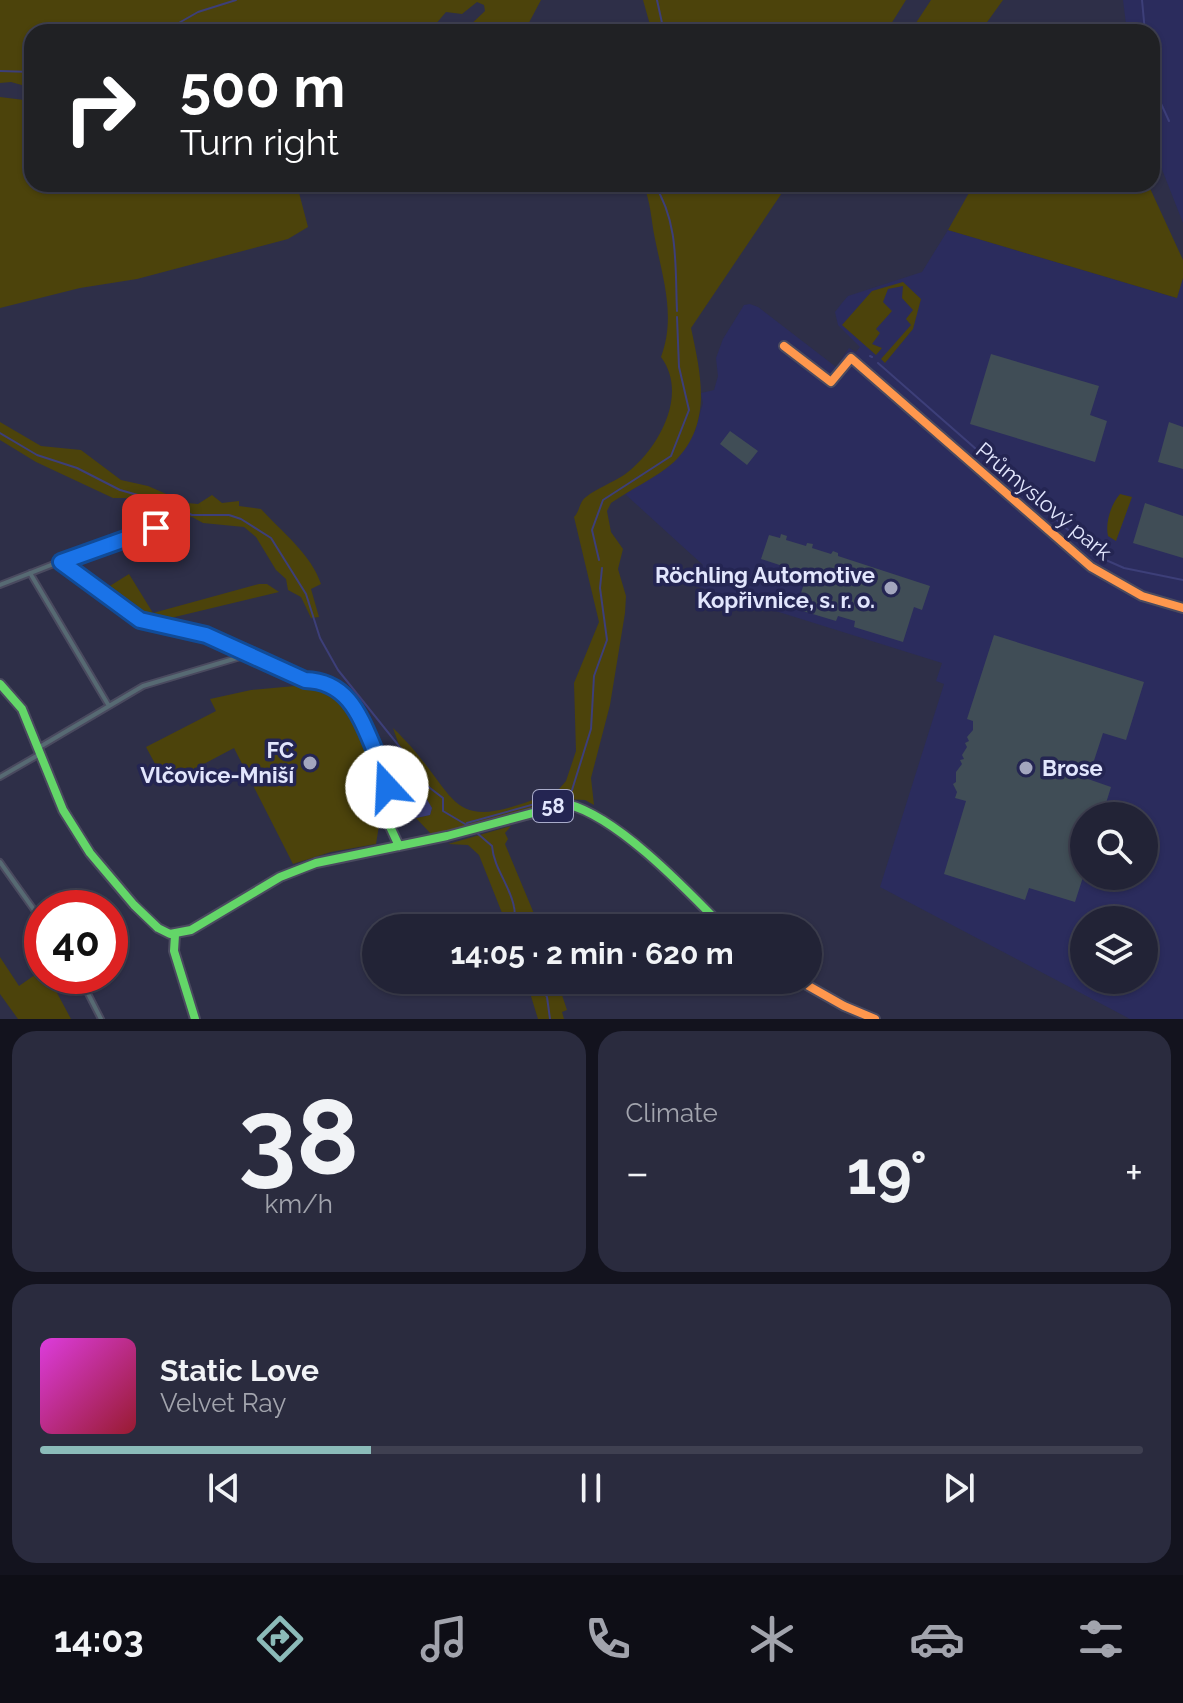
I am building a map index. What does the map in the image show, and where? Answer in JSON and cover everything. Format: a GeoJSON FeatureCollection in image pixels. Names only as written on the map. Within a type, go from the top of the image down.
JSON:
{"type":"FeatureCollection","features":[{"type":"Feature","properties":{"kind":"main road","name":"Průmyslový park"},"geometry":{"type":"LineString","coordinates":[[784,346],[831,382],[851,358],[928,428],[1101,574],[1142,596],[1183,608]]}},
{"type":"Feature","properties":{"kind":"main road"},"geometry":{"type":"LineString","coordinates":[[61,562],[140,620],[188,630],[305,680],[331,685],[353,704],[388,782],[386,818],[399,846]]}},
{"type":"Feature","properties":{"kind":"main road"},"geometry":{"type":"LineString","coordinates":[[0,684],[22,709],[63,810],[90,853],[108,878],[148,918],[161,930],[175,935],[174,951],[195,1019]]}},
{"type":"Feature","properties":{"kind":"main road","name":"58"},"geometry":{"type":"LineString","coordinates":[[175,935],[191,930],[246,896],[298,870],[342,856],[399,846],[556,805],[579,805],[607,822],[710,914]]}},
{"type":"Feature","properties":{"kind":"main road"},"geometry":{"type":"LineString","coordinates":[[822,994],[875,1019]]}},
{"type":"Feature","properties":{"kind":"street"},"geometry":{"type":"LineString","coordinates":[[0,585],[110,542],[178,522]]}},
{"type":"Feature","properties":{"kind":"street"},"geometry":{"type":"LineString","coordinates":[[30,573],[109,706]]}},
{"type":"Feature","properties":{"kind":"street"},"geometry":{"type":"LineString","coordinates":[[0,777],[143,686],[250,654]]}},
{"type":"Feature","properties":{"kind":"street"},"geometry":{"type":"LineString","coordinates":[[0,862],[24,896]]}},
{"type":"Feature","properties":{"kind":"street"},"geometry":{"type":"LineString","coordinates":[[88,994],[101,1019]]}},
{"type":"Feature","properties":{"kind":"shaded area"},"geometry":{"type":"Polygon","coordinates":[[[0,0],[541,0],[528,24],[471,24],[485,11],[484,5],[477,2],[462,14],[446,12],[436,24],[24,24],[24,86],[0,83],[0,0]]]}},
{"type":"Feature","properties":{"kind":"shaded area"},"geometry":{"type":"Polygon","coordinates":[[[643,0],[906,0],[891,24],[650,24],[643,0]]]}},
{"type":"Feature","properties":{"kind":"shaded area"},"geometry":{"type":"Polygon","coordinates":[[[931,0],[1003,0],[986,24],[915,24],[931,0]]]}},
{"type":"Feature","properties":{"kind":"shaded area"},"geometry":{"type":"Polygon","coordinates":[[[1123,0],[1183,0],[1183,223],[1160,164],[1160,24],[1126,24],[1123,0]]]}},
{"type":"Feature","properties":{"kind":"shaded area"},"geometry":{"type":"Polygon","coordinates":[[[0,97],[24,100],[24,192],[299,192],[308,227],[288,239],[137,279],[80,288],[0,308],[0,97]]]}},
{"type":"Feature","properties":{"kind":"shaded area"},"geometry":{"type":"Polygon","coordinates":[[[645,192],[783,192],[691,328],[701,398],[695,432],[674,462],[611,503],[607,511],[611,532],[623,549],[618,569],[626,596],[610,705],[591,778],[594,805],[585,800],[563,799],[432,835],[416,818],[430,815],[432,808],[407,768],[393,728],[446,792],[473,811],[493,811],[521,804],[559,789],[566,781],[576,751],[574,683],[599,622],[574,517],[586,497],[636,465],[657,438],[670,405],[672,389],[669,372],[661,357],[668,327],[667,298],[645,192]]]}},
{"type":"Feature","properties":{"kind":"shaded area"},"geometry":{"type":"Polygon","coordinates":[[[969,192],[1152,192],[1183,260],[1183,278],[1177,298],[948,230],[969,192]]]}},
{"type":"Feature","properties":{"kind":"shaded area"},"geometry":{"type":"Polygon","coordinates":[[[948,230],[1176,298],[1183,278],[1183,1019],[1130,1019],[1083,994],[1158,994],[1158,906],[1070,906],[1070,987],[880,887],[944,684],[936,681],[942,663],[692,585],[691,581],[703,565],[625,494],[674,461],[695,431],[703,403],[701,393],[714,390],[718,376],[716,358],[723,339],[744,305],[758,307],[836,367],[849,348],[856,352],[860,347],[838,325],[835,312],[848,296],[922,272],[948,230]]]}},
{"type":"Feature","properties":{"kind":"shaded area"},"geometry":{"type":"Polygon","coordinates":[[[903,282],[921,299],[913,329],[885,363],[881,359],[911,325],[906,319],[913,310],[902,298],[903,286],[888,289],[883,302],[892,311],[876,329],[880,333],[872,344],[882,348],[876,355],[842,325],[872,291],[903,282]]]}},
{"type":"Feature","properties":{"kind":"shaded area"},"geometry":{"type":"Polygon","coordinates":[[[0,422],[41,446],[81,450],[121,480],[148,486],[187,503],[198,504],[212,495],[222,503],[239,501],[239,506],[261,509],[303,553],[316,573],[321,584],[311,589],[319,617],[311,618],[301,597],[288,590],[286,579],[276,570],[256,537],[244,527],[203,523],[192,517],[182,518],[158,506],[128,498],[113,498],[36,462],[0,440],[0,422]]]}},
{"type":"Feature","properties":{"kind":"shaded area"},"geometry":{"type":"Polygon","coordinates":[[[1120,494],[1132,497],[1116,541],[1108,536],[1107,525],[1111,508],[1120,494]]]}},
{"type":"Feature","properties":{"kind":"shaded area"},"geometry":{"type":"Polygon","coordinates":[[[129,574],[153,613],[259,584],[267,584],[279,592],[158,621],[145,620],[105,589],[129,574]]]}},
{"type":"Feature","properties":{"kind":"shaded area","name":"FC Vlčovice-Mniší"},"geometry":{"type":"Polygon","coordinates":[[[317,684],[340,692],[386,782],[376,844],[331,852],[293,864],[234,748],[166,784],[146,747],[216,711],[210,699],[251,690],[317,684]]]}},
{"type":"Feature","properties":{"kind":"shaded area"},"geometry":{"type":"Polygon","coordinates":[[[398,760],[413,776],[432,808],[430,815],[416,818],[395,815],[389,787],[391,772],[398,760]]]}},
{"type":"Feature","properties":{"kind":"shaded area"},"geometry":{"type":"Polygon","coordinates":[[[511,826],[505,833],[508,839],[505,844],[534,914],[502,914],[479,855],[468,845],[448,844],[511,826]]]}},
{"type":"Feature","properties":{"kind":"shaded area"},"geometry":{"type":"Polygon","coordinates":[[[0,957],[19,986],[24,983],[24,994],[58,994],[71,1019],[18,1019],[0,994],[0,957]]]}},
{"type":"Feature","properties":{"kind":"shaded area"},"geometry":{"type":"Polygon","coordinates":[[[530,994],[562,994],[567,1010],[562,1012],[564,1019],[538,1019],[530,994]]]}},
{"type":"Feature","properties":{"kind":"building"},"geometry":{"type":"Polygon","coordinates":[[[991,354],[1099,386],[1090,415],[1107,421],[1095,462],[970,424],[991,354]]]}},
{"type":"Feature","properties":{"kind":"building"},"geometry":{"type":"Polygon","coordinates":[[[1169,422],[1183,427],[1183,469],[1158,462],[1169,422]]]}},
{"type":"Feature","properties":{"kind":"building"},"geometry":{"type":"Polygon","coordinates":[[[730,431],[758,451],[747,465],[720,444],[730,431]]]}},
{"type":"Feature","properties":{"kind":"building"},"geometry":{"type":"Polygon","coordinates":[[[1145,503],[1183,516],[1183,558],[1133,543],[1145,503]]]}},
{"type":"Feature","properties":{"kind":"building","name":"Röchling Automotive Kopřivnice, s. r. o."},"geometry":{"type":"Polygon","coordinates":[[[781,534],[787,536],[786,540],[806,546],[807,543],[813,544],[812,548],[831,554],[833,551],[838,556],[930,586],[922,610],[914,607],[903,642],[854,627],[855,621],[838,616],[836,621],[796,609],[807,574],[761,559],[769,535],[780,538],[781,534]]]}},
{"type":"Feature","properties":{"kind":"building","name":"Brose"},"geometry":{"type":"Polygon","coordinates":[[[994,635],[1144,682],[1126,740],[1103,733],[1088,779],[1111,787],[1106,802],[1070,802],[1070,890],[1079,890],[1075,902],[1029,888],[1025,900],[944,874],[966,801],[955,798],[957,792],[953,784],[962,764],[960,760],[964,759],[965,743],[969,741],[967,737],[973,730],[973,721],[967,719],[994,635]]]}},
{"type":"Feature","properties":{"kind":"waterway"},"geometry":{"type":"LineString","coordinates":[[177,24],[198,12],[236,0]]}},
{"type":"Feature","properties":{"kind":"waterway"},"geometry":{"type":"LineString","coordinates":[[657,0],[662,24]]}},
{"type":"Feature","properties":{"kind":"waterway"},"geometry":{"type":"LineString","coordinates":[[1142,0],[1144,24]]}},
{"type":"Feature","properties":{"kind":"waterway"},"geometry":{"type":"LineString","coordinates":[[0,71],[24,72]]}},
{"type":"Feature","properties":{"kind":"waterway"},"geometry":{"type":"LineString","coordinates":[[1160,101],[1169,121]]}},
{"type":"Feature","properties":{"kind":"waterway"},"geometry":{"type":"LineString","coordinates":[[658,192],[672,229],[677,311]]}},
{"type":"Feature","properties":{"kind":"waterway"},"geometry":{"type":"LineString","coordinates":[[599,560],[592,530],[603,500],[671,456],[689,410],[679,367],[677,317]]}},
{"type":"Feature","properties":{"kind":"waterway"},"geometry":{"type":"LineString","coordinates":[[878,363],[1091,550]]}},
{"type":"Feature","properties":{"kind":"waterway"},"geometry":{"type":"LineString","coordinates":[[0,433],[37,455],[77,468],[120,490],[159,501],[192,515],[229,515],[271,538],[306,594],[320,638],[338,670],[419,771],[426,785],[443,798],[443,811],[470,827]]}},
{"type":"Feature","properties":{"kind":"waterway"},"geometry":{"type":"LineString","coordinates":[[1099,557],[1124,568],[1183,580]]}},
{"type":"Feature","properties":{"kind":"waterway"},"geometry":{"type":"LineString","coordinates":[[467,823],[567,795],[572,790],[591,729],[594,676],[607,640],[600,588],[602,568]]}},
{"type":"Feature","properties":{"kind":"waterway"},"geometry":{"type":"LineString","coordinates":[[477,833],[492,846],[515,914]]}},
{"type":"Feature","properties":{"kind":"waterway"},"geometry":{"type":"LineString","coordinates":[[545,994],[550,1019]]}},
{"type":"Feature","properties":{"kind":"traffic: fast"},"geometry":{"type":"LineString","coordinates":[[61,562],[140,620],[206,635],[305,680],[331,685],[357,710],[388,782],[386,818],[399,846]]}},
{"type":"Feature","properties":{"kind":"traffic: fast"},"geometry":{"type":"LineString","coordinates":[[0,684],[22,709],[63,810],[90,853],[134,905],[158,928],[170,934],[191,930],[280,877],[316,863],[447,836],[567,804],[587,811],[629,839],[710,914]]}},
{"type":"Feature","properties":{"kind":"traffic: fast"},"geometry":{"type":"LineString","coordinates":[[175,935],[174,951],[195,1019]]}},
{"type":"Feature","properties":{"kind":"traffic: slow"},"geometry":{"type":"LineString","coordinates":[[784,346],[831,382],[851,358],[1091,567],[1142,596],[1183,608]]}},
{"type":"Feature","properties":{"kind":"traffic: slow"},"geometry":{"type":"LineString","coordinates":[[822,994],[875,1019]]}},
{"type":"Feature","properties":{"kind":"place","name":"Röchling Automotive Kopřivnice, s. r. o."},"geometry":{"type":"Point","coordinates":[891,588]}},
{"type":"Feature","properties":{"kind":"place","name":"FC Vlčovice-Mniší"},"geometry":{"type":"Point","coordinates":[310,763]}},
{"type":"Feature","properties":{"kind":"place","name":"Brose"},"geometry":{"type":"Point","coordinates":[1026,768]}},
{"type":"Feature","properties":{"kind":"route"},"geometry":{"type":"LineString","coordinates":[[156,528],[61,562],[145,622],[206,635],[305,680],[320,681],[339,689],[357,710],[388,782],[387,787]]}}]}
